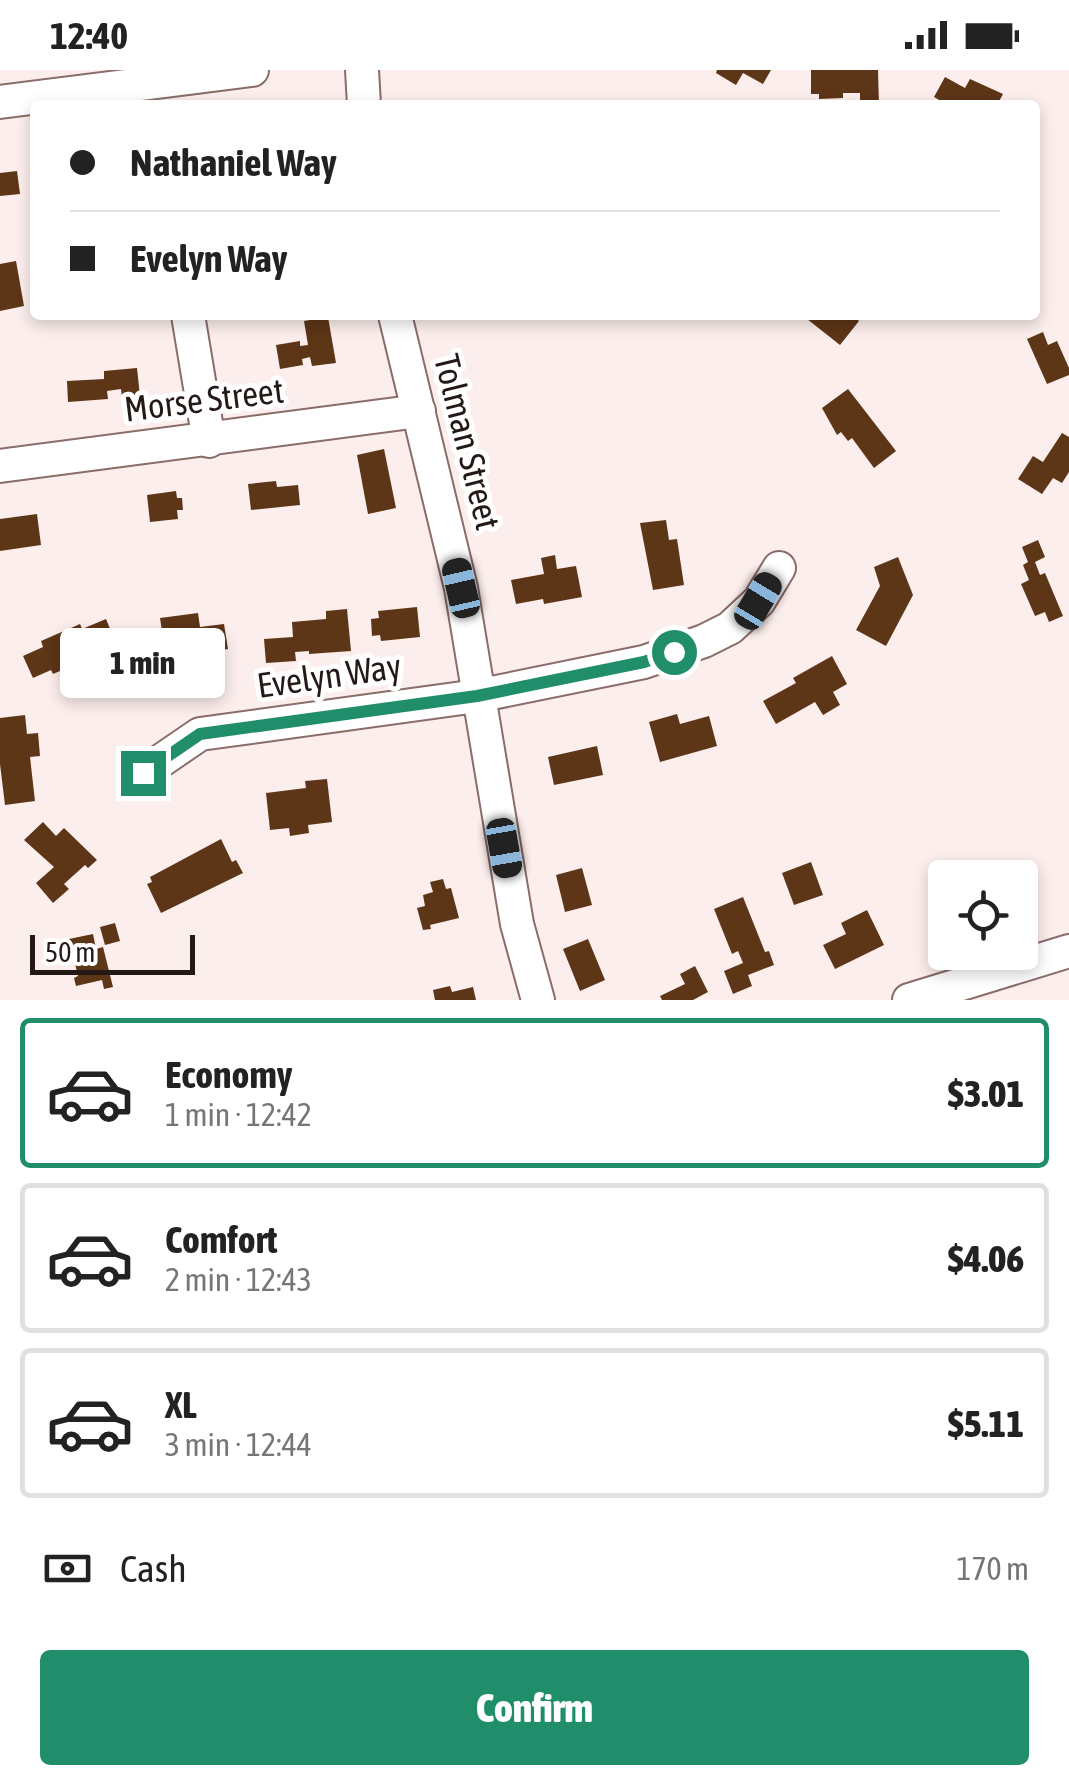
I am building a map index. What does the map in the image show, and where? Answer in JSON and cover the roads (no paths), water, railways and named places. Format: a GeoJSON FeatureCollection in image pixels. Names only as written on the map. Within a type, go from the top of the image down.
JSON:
{"type":"FeatureCollection","features":[{"type":"Feature","properties":{"kind":"street"},"geometry":{"type":"LineString","coordinates":[[41,100],[164,94],[252,70]]}},
{"type":"Feature","properties":{"kind":"street"},"geometry":{"type":"LineString","coordinates":[[362,70],[364,100]]}},
{"type":"Feature","properties":{"kind":"street"},"geometry":{"type":"LineString","coordinates":[[0,102],[30,101]]}},
{"type":"Feature","properties":{"kind":"street"},"geometry":{"type":"LineString","coordinates":[[189,320],[209,441]]}},
{"type":"Feature","properties":{"kind":"street","name":"Tolman Street"},"geometry":{"type":"LineString","coordinates":[[396,320],[461,588],[517,924],[538,1000]]}},
{"type":"Feature","properties":{"kind":"street","name":"Morse Street"},"geometry":{"type":"LineString","coordinates":[[0,466],[419,412]]}},
{"type":"Feature","properties":{"kind":"street","name":"Evelyn Way"},"geometry":{"type":"LineString","coordinates":[[143,773],[200,734],[477,696],[644,662],[704,641],[746,615],[778,568]]}},
{"type":"Feature","properties":{"kind":"street"},"geometry":{"type":"LineString","coordinates":[[909,1000],[1069,951]]}}]}
